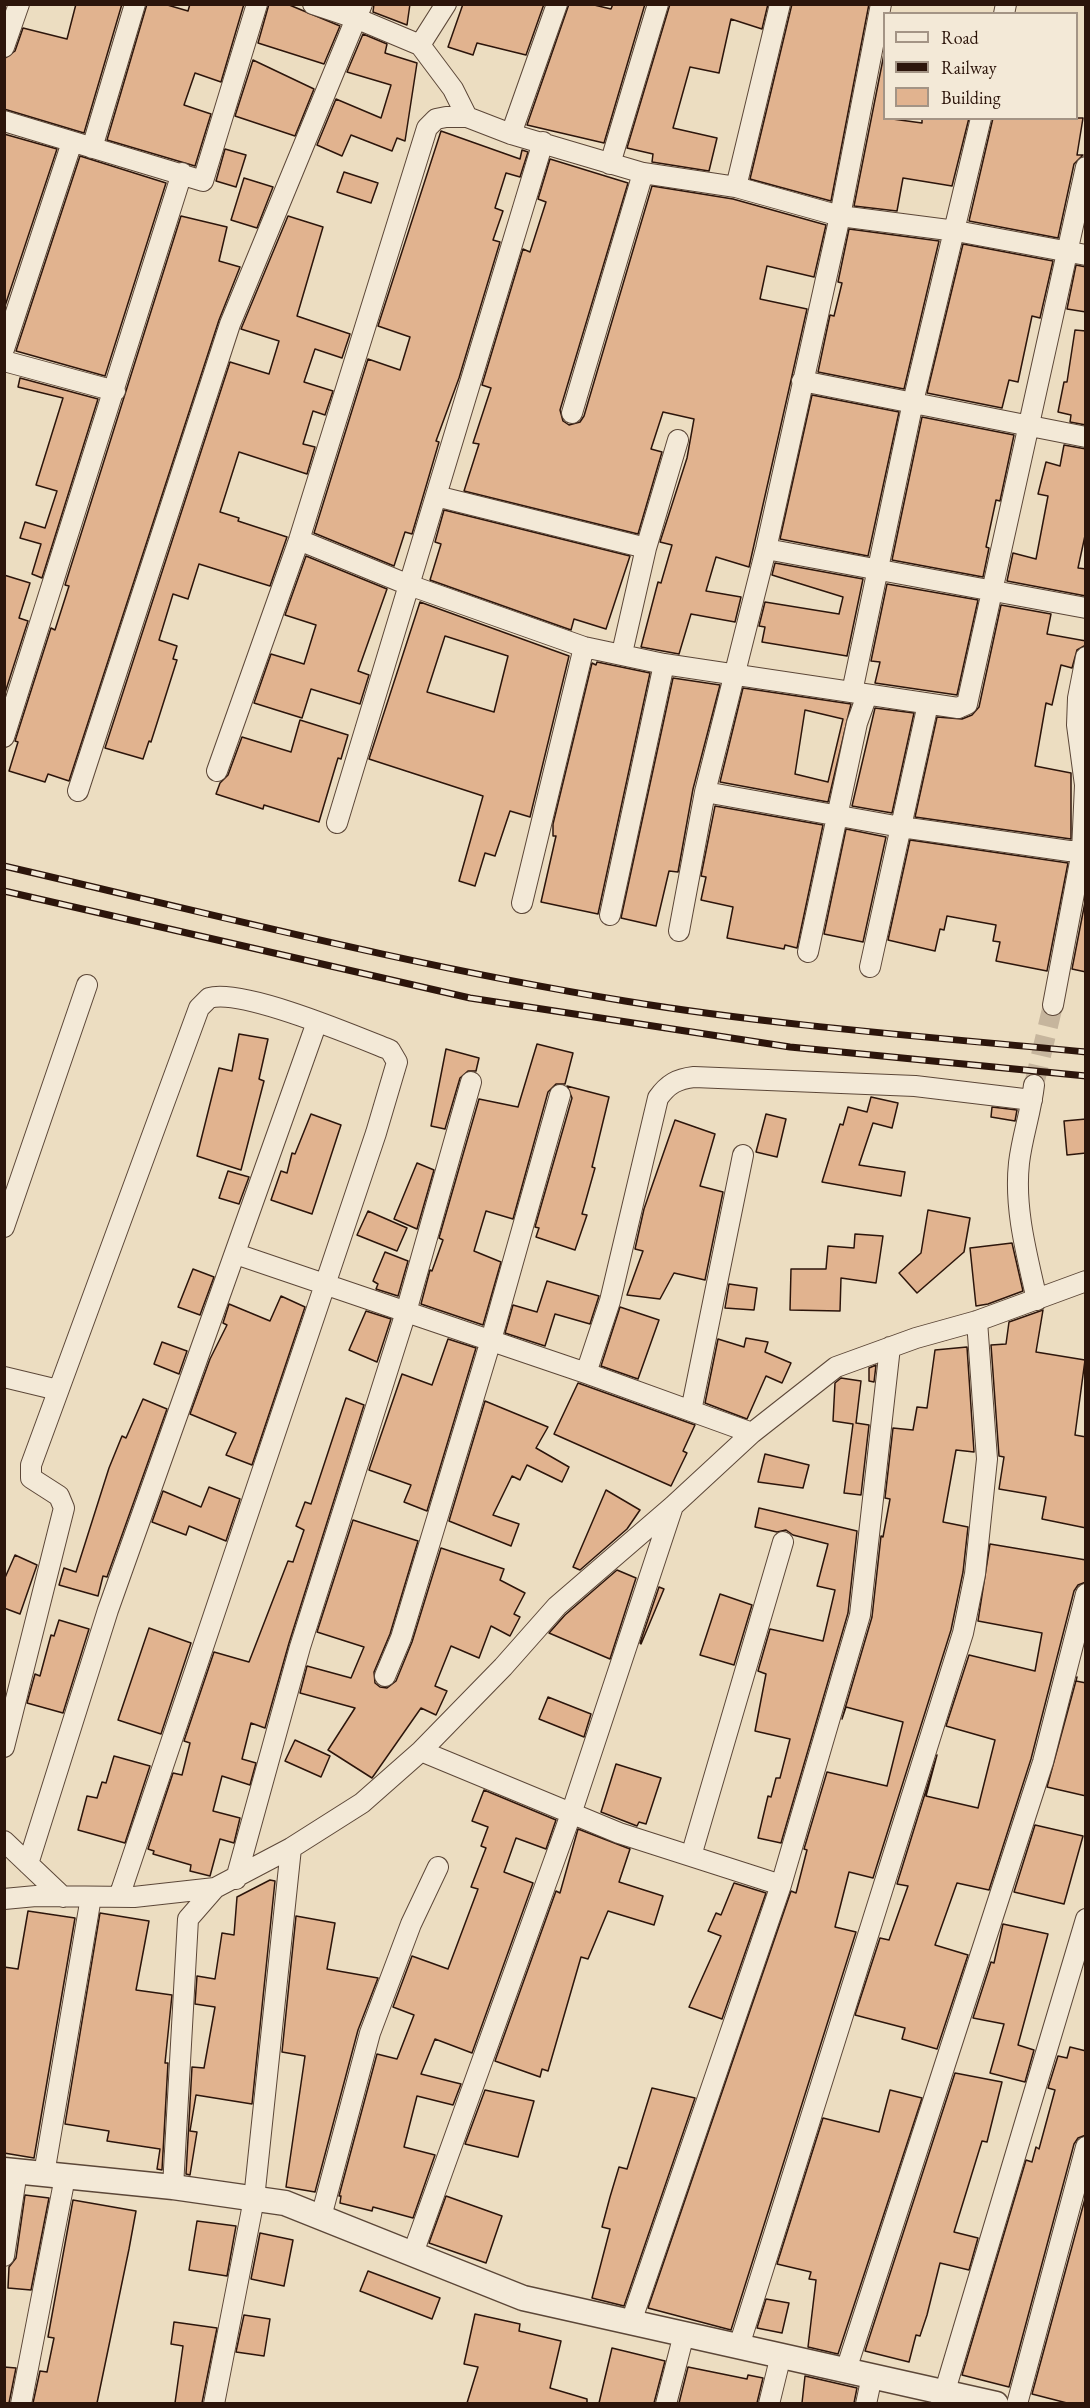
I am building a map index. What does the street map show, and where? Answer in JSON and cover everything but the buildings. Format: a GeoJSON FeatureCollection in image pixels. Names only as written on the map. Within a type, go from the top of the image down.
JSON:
{"type":"FeatureCollection","features":[{"type":"Feature","properties":{"kind":"street"},"geometry":{"type":"LineString","coordinates":[[4,47],[19,4]]}},
{"type":"Feature","properties":{"kind":"street"},"geometry":{"type":"LineString","coordinates":[[92,147],[135,4]]}},
{"type":"Feature","properties":{"kind":"street"},"geometry":{"type":"LineString","coordinates":[[4,121],[203,181],[257,4]]}},
{"type":"Feature","properties":{"kind":"street"},"geometry":{"type":"LineString","coordinates":[[313,4],[360,12],[420,45],[453,89],[467,117]]}},
{"type":"Feature","properties":{"kind":"street"},"geometry":{"type":"LineString","coordinates":[[420,45],[446,4]]}},
{"type":"Feature","properties":{"kind":"street"},"geometry":{"type":"LineString","coordinates":[[512,134],[557,4]]}},
{"type":"Feature","properties":{"kind":"street"},"geometry":{"type":"LineString","coordinates":[[610,164],[658,4]]}},
{"type":"Feature","properties":{"kind":"street"},"geometry":{"type":"LineString","coordinates":[[736,187],[780,4]]}},
{"type":"Feature","properties":{"kind":"street"},"geometry":{"type":"LineString","coordinates":[[680,931],[705,792],[733,673],[766,549],[840,216],[881,4]]}},
{"type":"Feature","properties":{"kind":"street"},"geometry":{"type":"LineString","coordinates":[[78,791],[230,324],[360,12]]}},
{"type":"Feature","properties":{"kind":"street"},"geometry":{"type":"LineString","coordinates":[[216,771],[299,540],[427,128],[436,119],[467,117],[512,134],[610,164],[736,187],[840,216],[956,231],[1077,253]]}},
{"type":"Feature","properties":{"kind":"street"},"geometry":{"type":"LineString","coordinates":[[808,952],[858,723],[859,693],[877,568],[913,402],[956,231],[981,120]]}},
{"type":"Feature","properties":{"kind":"street"},"geometry":{"type":"LineString","coordinates":[[4,349],[72,141]]}},
{"type":"Feature","properties":{"kind":"street"},"geometry":{"type":"LineString","coordinates":[[337,823],[543,142]]}},
{"type":"Feature","properties":{"kind":"street"},"geometry":{"type":"LineString","coordinates":[[299,540],[409,585],[584,646],[664,664],[928,704],[958,708],[967,704],[1026,426],[1077,253],[1086,167]]}},
{"type":"Feature","properties":{"kind":"street"},"geometry":{"type":"LineString","coordinates":[[572,413],[644,172]]}},
{"type":"Feature","properties":{"kind":"street"},"geometry":{"type":"LineString","coordinates":[[4,737],[182,173]]}},
{"type":"Feature","properties":{"kind":"street"},"geometry":{"type":"LineString","coordinates":[[4,360],[115,391]]}},
{"type":"Feature","properties":{"kind":"street"},"geometry":{"type":"LineString","coordinates":[[802,381],[1086,437]]}},
{"type":"Feature","properties":{"kind":"street"},"geometry":{"type":"LineString","coordinates":[[622,653],[646,549],[678,440]]}},
{"type":"Feature","properties":{"kind":"street"},"geometry":{"type":"LineString","coordinates":[[436,496],[646,549]]}},
{"type":"Feature","properties":{"kind":"street"},"geometry":{"type":"LineString","coordinates":[[766,549],[877,568],[990,593],[1086,608]]}},
{"type":"Feature","properties":{"kind":"street"},"geometry":{"type":"LineString","coordinates":[[522,903],[584,646]]}},
{"type":"Feature","properties":{"kind":"street"},"geometry":{"type":"LineString","coordinates":[[1053,1005],[1084,851],[1085,785],[1077,725],[1078,698],[1086,657]]}},
{"type":"Feature","properties":{"kind":"street"},"geometry":{"type":"LineString","coordinates":[[610,915],[664,664]]}},
{"type":"Feature","properties":{"kind":"street"},"geometry":{"type":"LineString","coordinates":[[870,967],[928,704]]}},
{"type":"Feature","properties":{"kind":"street"},"geometry":{"type":"LineString","coordinates":[[705,792],[902,827],[1084,851]]}},
{"type":"Feature","properties":{"kind":"street"},"geometry":{"type":"LineString","coordinates":[[4,1227],[87,985]]}},
{"type":"Feature","properties":{"kind":"street"},"geometry":{"type":"LineString","coordinates":[[4,1747],[63,1515],[63,1501],[36,1483],[30,1473],[58,1390],[199,1008],[209,998],[233,996],[317,1022],[390,1050],[396,1062],[376,1132],[323,1284],[119,1897]]}},
{"type":"Feature","properties":{"kind":"street"},"geometry":{"type":"LineString","coordinates":[[28,1864],[108,1610],[317,1022]]}},
{"type":"Feature","properties":{"kind":"street"},"geometry":{"type":"LineString","coordinates":[[586,1373],[610,1301],[658,1098],[666,1087],[679,1079],[694,1077],[1033,1093],[1019,1161],[1018,1190],[1021,1227],[1037,1300]]}},
{"type":"Feature","properties":{"kind":"street"},"geometry":{"type":"LineString","coordinates":[[236,1879],[300,1647],[406,1312],[471,1083]]}},
{"type":"Feature","properties":{"kind":"street"},"geometry":{"type":"LineString","coordinates":[[385,1677],[402,1638],[491,1340],[560,1095]]}},
{"type":"Feature","properties":{"kind":"street"},"geometry":{"type":"LineString","coordinates":[[691,1411],[743,1155]]}},
{"type":"Feature","properties":{"kind":"street"},"geometry":{"type":"LineString","coordinates":[[236,1254],[491,1340],[752,1433]]}},
{"type":"Feature","properties":{"kind":"street"},"geometry":{"type":"LineString","coordinates":[[4,1899],[119,1897],[215,1887],[236,1879],[291,1848],[362,1803],[421,1751],[503,1667],[557,1606],[673,1506],[752,1433],[836,1367],[890,1347],[977,1321],[1086,1281]]}},
{"type":"Feature","properties":{"kind":"street"},"geometry":{"type":"LineString","coordinates":[[739,2346],[963,1633],[975,1574],[987,1459],[977,1321]]}},
{"type":"Feature","properties":{"kind":"street"},"geometry":{"type":"LineString","coordinates":[[631,2322],[781,1885],[860,1615],[890,1347]]}},
{"type":"Feature","properties":{"kind":"street"},"geometry":{"type":"LineString","coordinates":[[4,1377],[58,1390]]}},
{"type":"Feature","properties":{"kind":"street"},"geometry":{"type":"LineString","coordinates":[[413,2253],[571,1814],[673,1506]]}},
{"type":"Feature","properties":{"kind":"street"},"geometry":{"type":"LineString","coordinates":[[691,1856],[783,1542]]}},
{"type":"Feature","properties":{"kind":"street"},"geometry":{"type":"LineString","coordinates":[[846,2370],[1043,1762],[1086,1594]]}},
{"type":"Feature","properties":{"kind":"street"},"geometry":{"type":"LineString","coordinates":[[421,1751],[619,1833],[781,1885]]}},
{"type":"Feature","properties":{"kind":"street"},"geometry":{"type":"LineString","coordinates":[[4,1841],[63,1897]]}},
{"type":"Feature","properties":{"kind":"street"},"geometry":{"type":"LineString","coordinates":[[214,2403],[255,2199],[291,1848]]}},
{"type":"Feature","properties":{"kind":"street"},"geometry":{"type":"LineString","coordinates":[[321,2217],[370,2033],[411,1924],[438,1867]]}},
{"type":"Feature","properties":{"kind":"street"},"geometry":{"type":"LineString","coordinates":[[173,2187],[188,1918],[215,1887]]}},
{"type":"Feature","properties":{"kind":"street"},"geometry":{"type":"LineString","coordinates":[[21,2403],[91,1897]]}},
{"type":"Feature","properties":{"kind":"street"},"geometry":{"type":"LineString","coordinates":[[942,2398],[1086,1919]]}},
{"type":"Feature","properties":{"kind":"street"},"geometry":{"type":"LineString","coordinates":[[1017,2403],[1086,2147]]}},
{"type":"Feature","properties":{"kind":"street"},"geometry":{"type":"LineString","coordinates":[[4,2256],[11,2170],[173,2187],[285,2203],[523,2298],[872,2376],[942,2398],[996,2403]]}},
{"type":"Feature","properties":{"kind":"street"},"geometry":{"type":"LineString","coordinates":[[666,2403],[684,2334]]}},
{"type":"Feature","properties":{"kind":"street"},"geometry":{"type":"LineString","coordinates":[[769,2403],[781,2355]]}},
{"type":"Feature","properties":{"kind":"street"},"geometry":{"type":"LineString","coordinates":[[866,2403],[872,2376]]}},
{"type":"Feature","properties":{"kind":"tunnel"},"geometry":{"type":"LineString","coordinates":[[1034,1085],[1053,1005]]}},
{"type":"Feature","properties":{"kind":"railway"},"geometry":{"type":"LineString","coordinates":[[4,866],[391,956],[625,1001],[797,1024],[1086,1052]]}},
{"type":"Feature","properties":{"kind":"railway"},"geometry":{"type":"LineString","coordinates":[[4,891],[470,998],[790,1047],[1086,1076]]}}]}
